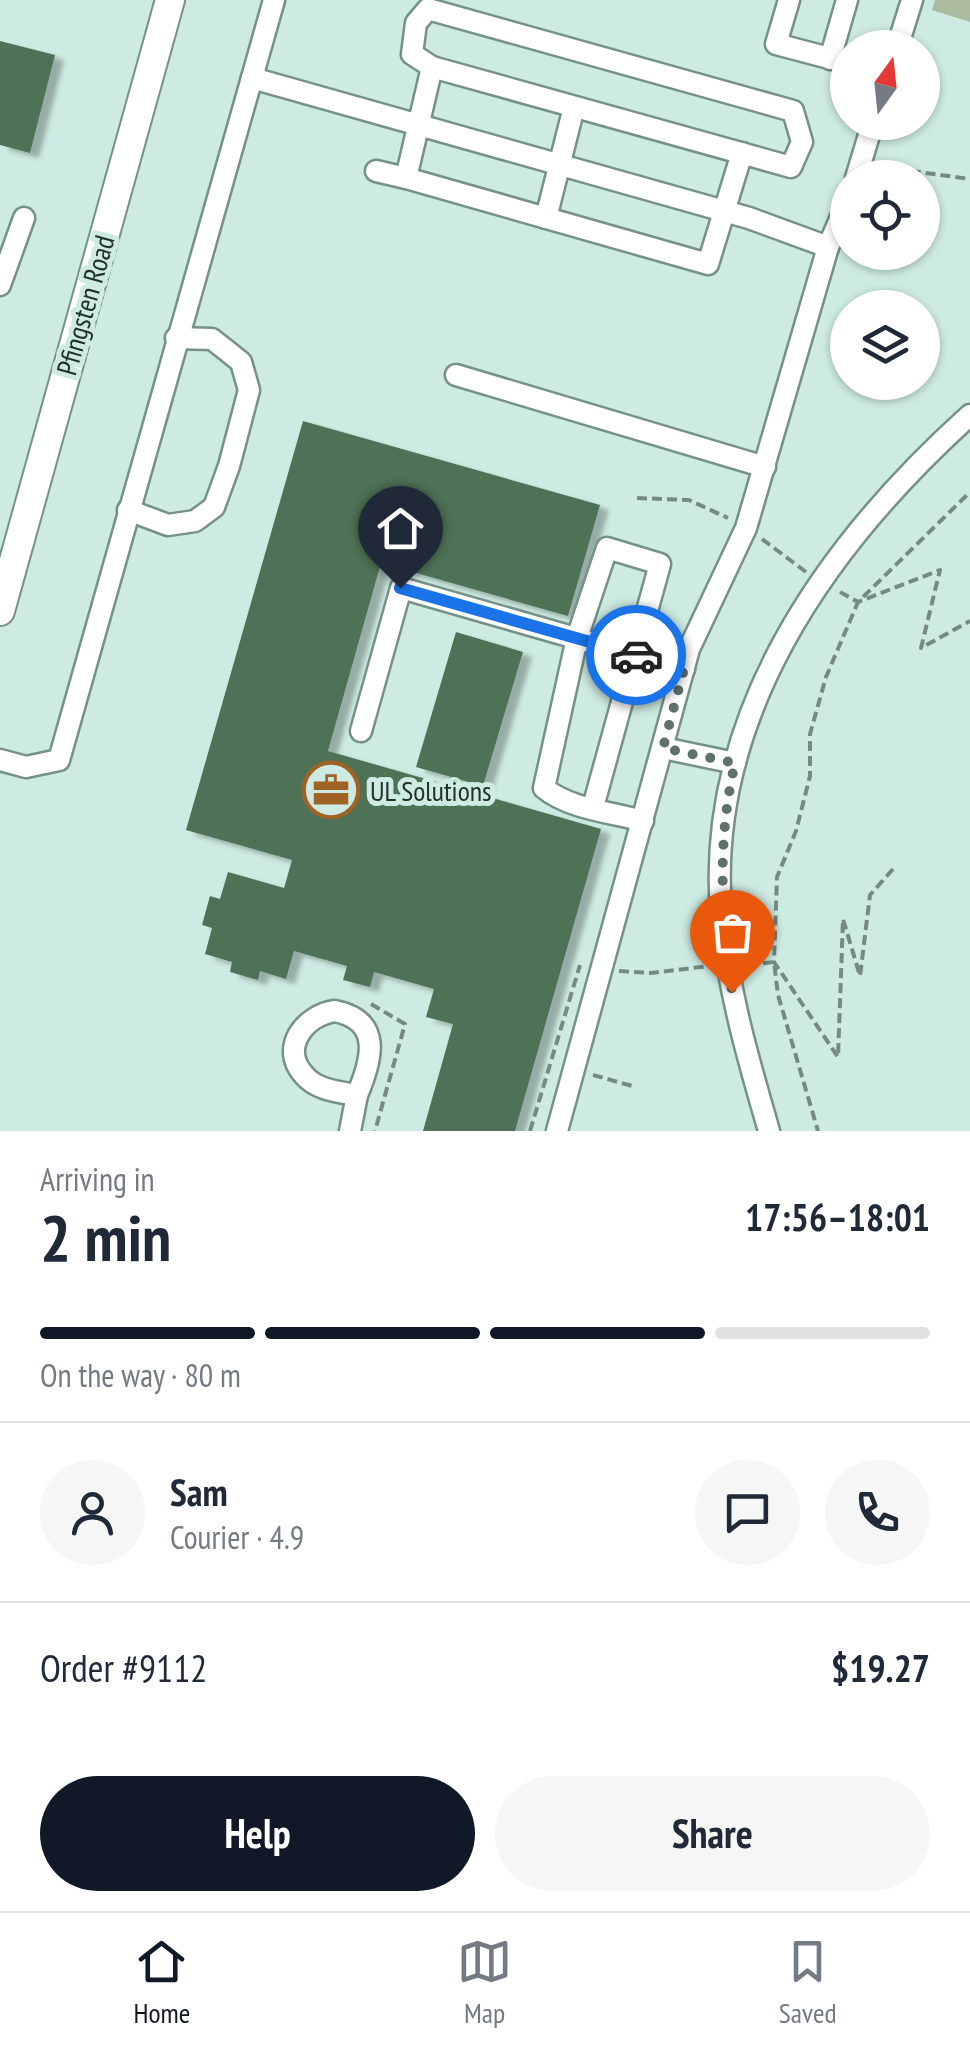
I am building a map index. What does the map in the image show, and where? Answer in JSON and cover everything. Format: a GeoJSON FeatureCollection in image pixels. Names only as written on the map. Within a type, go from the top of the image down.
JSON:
{"type":"FeatureCollection","features":[{"type":"Feature","properties":{"kind":"main road","name":"Pfingsten Road"},"geometry":{"type":"LineString","coordinates":[[0,610],[170,0]]}},
{"type":"Feature","properties":{"kind":"street"},"geometry":{"type":"LineString","coordinates":[[0,760],[26,767],[59,760],[274,0]]}},
{"type":"Feature","properties":{"kind":"street"},"geometry":{"type":"LineString","coordinates":[[790,0],[776,44],[830,59]]}},
{"type":"Feature","properties":{"kind":"street"},"geometry":{"type":"LineString","coordinates":[[843,30],[847,0]]}},
{"type":"Feature","properties":{"kind":"street"},"geometry":{"type":"LineString","coordinates":[[902,30],[912,0]]}},
{"type":"Feature","properties":{"kind":"street"},"geometry":{"type":"LineString","coordinates":[[428,9],[793,111],[802,142],[791,167],[432,68],[412,54],[416,23],[428,9]]}},
{"type":"Feature","properties":{"kind":"street"},"geometry":{"type":"LineString","coordinates":[[406,178],[432,68]]}},
{"type":"Feature","properties":{"kind":"street"},"geometry":{"type":"LineString","coordinates":[[252,78],[724,210],[828,248]]}},
{"type":"Feature","properties":{"kind":"street"},"geometry":{"type":"LineString","coordinates":[[546,218],[574,107]]}},
{"type":"Feature","properties":{"kind":"street"},"geometry":{"type":"LineString","coordinates":[[376,171],[708,264],[742,153]]}},
{"type":"Feature","properties":{"kind":"street"},"geometry":{"type":"LineString","coordinates":[[0,285],[24,218]]}},
{"type":"Feature","properties":{"kind":"street"},"geometry":{"type":"LineString","coordinates":[[557,1131],[684,669],[746,528],[830,243]]}},
{"type":"Feature","properties":{"kind":"street"},"geometry":{"type":"LineString","coordinates":[[128,510],[168,525],[195,521],[214,508],[229,466],[250,390],[240,362],[212,339],[176,338]]}},
{"type":"Feature","properties":{"kind":"street"},"geometry":{"type":"LineString","coordinates":[[456,375],[765,466]]}},
{"type":"Feature","properties":{"kind":"street"},"geometry":{"type":"LineString","coordinates":[[769,1131],[728,968],[720,866],[723,816],[735,763],[754,699],[820,577],[921,460],[970,415]]}},
{"type":"Feature","properties":{"kind":"street"},"geometry":{"type":"LineString","coordinates":[[592,808],[660,564],[634,553],[607,548],[576,638],[544,788],[556,797],[592,808],[643,822]]}},
{"type":"Feature","properties":{"kind":"street"},"geometry":{"type":"LineString","coordinates":[[360,731],[400,588],[684,669]]}},
{"type":"Feature","properties":{"kind":"street"},"geometry":{"type":"LineString","coordinates":[[663,748],[735,763]]}},
{"type":"Feature","properties":{"kind":"street"},"geometry":{"type":"LineString","coordinates":[[350,1131],[356,1094],[372,1053],[366,1029],[347,1013],[322,1012],[301,1028],[296,1039],[297,1065],[314,1084],[356,1094]]}},
{"type":"Feature","properties":{"kind":"path"},"geometry":{"type":"LineString","coordinates":[[940,177],[970,179]]}},
{"type":"Feature","properties":{"kind":"path"},"geometry":{"type":"LineString","coordinates":[[818,1131],[778,994],[774,962],[778,877],[810,776],[810,734],[826,677],[858,602],[970,492]]}},
{"type":"Feature","properties":{"kind":"path"},"geometry":{"type":"LineString","coordinates":[[858,602],[940,570],[921,648],[970,621]]}},
{"type":"Feature","properties":{"kind":"path"},"geometry":{"type":"LineString","coordinates":[[774,962],[838,1058],[842,919],[860,976],[870,896],[893,869]]}},
{"type":"Feature","properties":{"kind":"path"},"geometry":{"type":"LineString","coordinates":[[530,1131],[578,964],[652,973],[774,962]]}},
{"type":"Feature","properties":{"kind":"green space"},"geometry":{"type":"Polygon","coordinates":[[[935,0],[970,0],[970,22],[932,10],[935,0]]]}},
{"type":"Feature","properties":{"kind":"building"},"geometry":{"type":"Polygon","coordinates":[[[0,41],[55,55],[30,153],[0,145],[0,41]]]}},
{"type":"Feature","properties":{"kind":"building","name":"UL Solutions"},"geometry":{"type":"Polygon","coordinates":[[[303,421],[600,505],[568,616],[381,563],[328,751],[601,829],[515,1131],[423,1131],[453,1024],[426,1017],[434,989],[374,972],[370,987],[343,980],[347,966],[294,951],[286,979],[260,971],[258,980],[230,972],[232,962],[205,954],[212,928],[202,925],[210,896],[220,899],[228,872],[284,888],[292,860],[186,830],[303,421]]]}},
{"type":"Feature","properties":{"kind":"building"},"geometry":{"type":"Polygon","coordinates":[[[456,632],[523,652],[483,786],[416,767],[456,632]]]}},
{"type":"Feature","properties":{"kind":"way so far"},"geometry":{"type":"LineString","coordinates":[[636,655],[684,669],[663,748],[735,763],[723,816],[720,866],[722,920],[732,992]]}},
{"type":"Feature","properties":{"kind":"place","name":"UL Solutions"},"geometry":{"type":"Point","coordinates":[331,790]}},
{"type":"Feature","properties":{"kind":"route"},"geometry":{"type":"LineString","coordinates":[[400,588],[636,655]]}}]}
